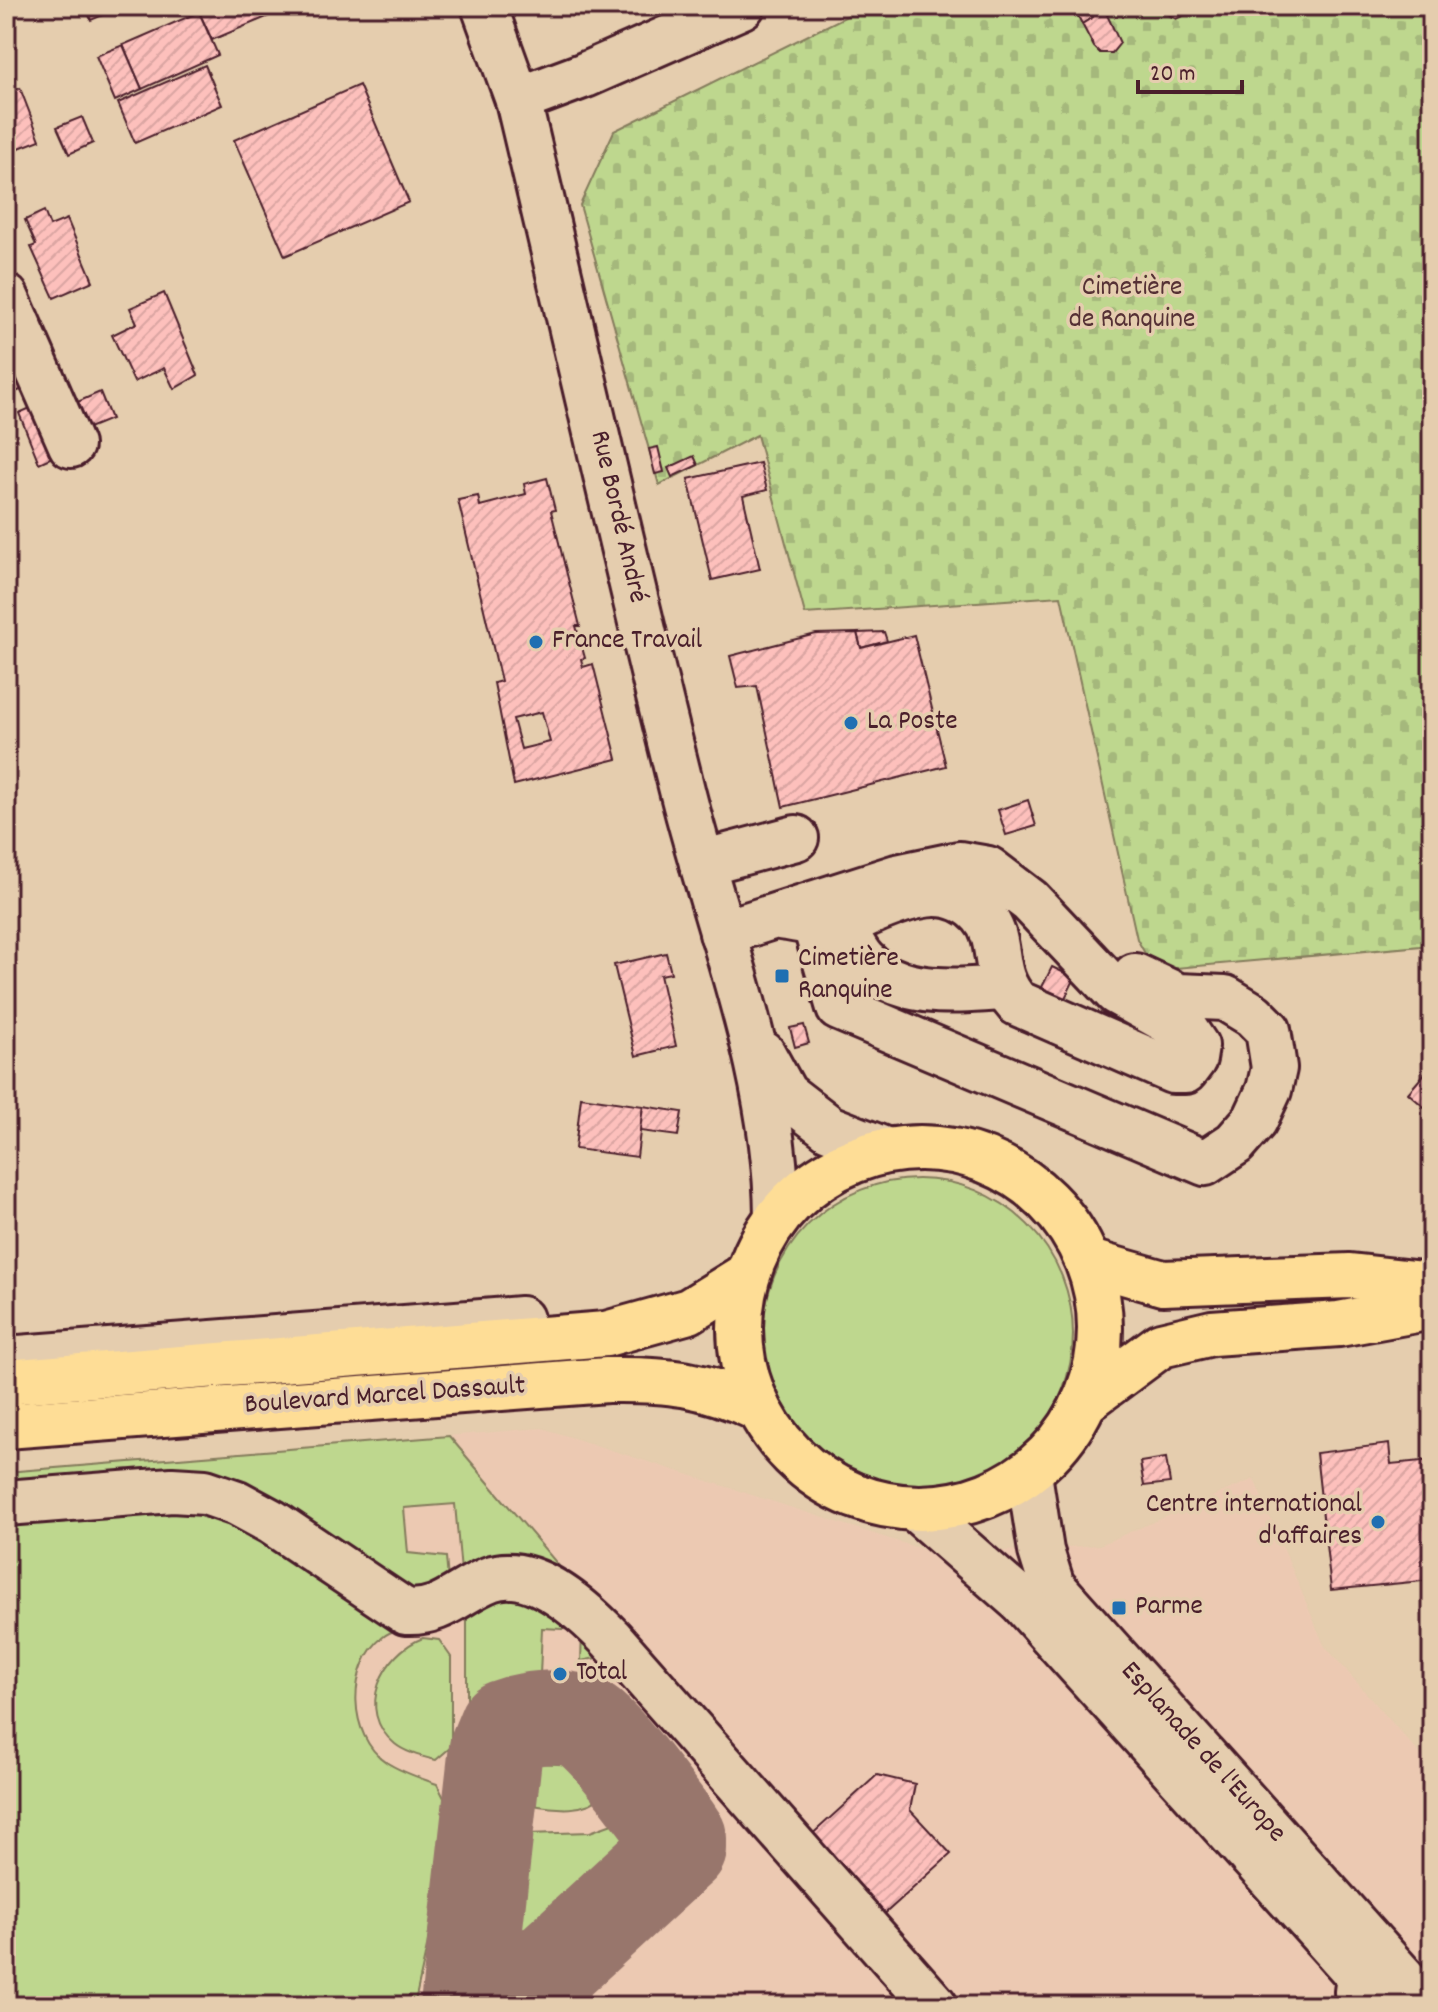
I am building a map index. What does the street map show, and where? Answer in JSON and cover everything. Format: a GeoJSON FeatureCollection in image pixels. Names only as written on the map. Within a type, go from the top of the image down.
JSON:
{"type":"FeatureCollection","features":[{"type":"Feature","properties":{"kind":"main road"},"geometry":{"type":"LineString","coordinates":[[944,1148],[1000,1165],[1048,1199],[1089,1262],[1099,1296],[1101,1348],[1088,1399],[1063,1441],[1029,1474],[994,1494],[957,1506],[917,1510],[868,1502],[824,1482],[786,1450],[759,1409],[743,1366],[739,1320],[747,1275],[759,1245],[777,1217],[807,1186],[844,1163],[885,1150],[944,1148]]}},
{"type":"Feature","properties":{"kind":"main road"},"geometry":{"type":"LineString","coordinates":[[1089,1262],[1163,1283],[1350,1276],[1432,1285]]}},
{"type":"Feature","properties":{"kind":"main road","name":"Boulevard Marcel Dassault"},"geometry":{"type":"LineString","coordinates":[[6,1382],[606,1334],[689,1311],[747,1275]]}},
{"type":"Feature","properties":{"kind":"main road"},"geometry":{"type":"LineString","coordinates":[[1088,1399],[1161,1345],[1212,1333],[1339,1324],[1432,1307]]}},
{"type":"Feature","properties":{"kind":"main road","name":"Boulevard Marcel Dassault"},"geometry":{"type":"LineString","coordinates":[[6,1426],[607,1380],[668,1379],[729,1395],[759,1409]]}},
{"type":"Feature","properties":{"kind":"street","name":"Rue Bordé André"},"geometry":{"type":"LineString","coordinates":[[484,6],[518,100],[702,863],[750,1031],[774,1153],[777,1217]]}},
{"type":"Feature","properties":{"kind":"street"},"geometry":{"type":"LineString","coordinates":[[518,100],[585,75],[742,6]]}},
{"type":"Feature","properties":{"kind":"street"},"geometry":{"type":"LineString","coordinates":[[6,297],[71,445]]}},
{"type":"Feature","properties":{"kind":"street"},"geometry":{"type":"LineString","coordinates":[[702,863],[796,838]]}},
{"type":"Feature","properties":{"kind":"street"},"geometry":{"type":"LineString","coordinates":[[722,933],[812,921],[914,895],[934,892],[952,895],[980,913],[990,926],[1003,988],[1017,1003],[1173,1071],[1185,1071],[1194,1059],[1196,1046],[1186,1031],[1116,992],[1030,901],[988,869],[959,864],[897,877],[812,921]]}},
{"type":"Feature","properties":{"kind":"street"},"geometry":{"type":"LineString","coordinates":[[812,921],[839,1008],[1205,1163],[1235,1143],[1255,1120],[1269,1090],[1274,1068],[1268,1030],[1253,1015],[1225,998],[1178,996],[1134,976],[1057,930]]}},
{"type":"Feature","properties":{"kind":"street"},"geometry":{"type":"LineString","coordinates":[[812,921],[884,978],[945,992],[1003,988]]}},
{"type":"Feature","properties":{"kind":"street"},"geometry":{"type":"LineString","coordinates":[[750,1031],[785,1094],[829,1128],[885,1150]]}},
{"type":"Feature","properties":{"kind":"street"},"geometry":{"type":"LineString","coordinates":[[6,1359],[607,1312],[747,1275]]}},
{"type":"Feature","properties":{"kind":"street","name":"Esplanade de l'Europe"},"geometry":{"type":"LineString","coordinates":[[1029,1474],[1041,1551],[1052,1586],[1428,2006]]}},
{"type":"Feature","properties":{"kind":"street"},"geometry":{"type":"LineString","coordinates":[[6,1503],[172,1490],[205,1492],[237,1503],[272,1522],[406,1612],[427,1613],[445,1606],[492,1578],[520,1578],[552,1590],[582,1609],[611,1639],[732,1780],[935,2006]]}},
{"type":"Feature","properties":{"kind":"street","name":"Esplanade de l'Europe"},"geometry":{"type":"LineString","coordinates":[[917,1510],[1022,1602],[1372,1996]]}},
{"type":"Feature","properties":{"kind":"shaded area"},"geometry":{"type":"Polygon","coordinates":[[[542,1428],[940,1555],[1100,1545],[1254,1479],[1324,1645],[1432,1768],[1432,2006],[6,2006],[6,1472],[542,1428]]]}},
{"type":"Feature","properties":{"kind":"green space","name":"Cimetière de Ranquine"},"geometry":{"type":"Polygon","coordinates":[[[867,6],[1432,6],[1432,945],[1154,970],[1137,939],[1061,596],[805,614],[757,435],[659,485],[580,205],[614,131],[867,6]]]}},
{"type":"Feature","properties":{"kind":"green space"},"geometry":{"type":"Polygon","coordinates":[[[903,1179],[933,1179],[963,1185],[991,1197],[1017,1214],[1038,1235],[1055,1261],[1067,1289],[1073,1334],[1067,1379],[1055,1407],[1028,1444],[991,1471],[963,1483],[933,1489],[903,1489],[873,1483],[845,1471],[819,1454],[798,1433],[781,1407],[769,1379],[763,1349],[763,1319],[769,1289],[781,1261],[798,1235],[819,1214],[845,1197],[873,1185],[903,1179]]]}},
{"type":"Feature","properties":{"kind":"green space"},"geometry":{"type":"Polygon","coordinates":[[[449,1436],[582,1593],[462,1583],[455,1504],[404,1508],[408,1553],[446,1557],[449,1592],[423,1597],[262,1507],[6,1491],[6,1472],[449,1436]]]}},
{"type":"Feature","properties":{"kind":"green space"},"geometry":{"type":"Polygon","coordinates":[[[221,1504],[411,1624],[386,1635],[371,1650],[358,1682],[356,1701],[364,1736],[373,1750],[398,1769],[437,1784],[447,1804],[427,1947],[414,2006],[6,2006],[6,1508],[221,1504]]]}},
{"type":"Feature","properties":{"kind":"green space"},"geometry":{"type":"Polygon","coordinates":[[[523,1587],[608,1645],[596,1658],[581,1661],[582,1630],[542,1628],[540,1675],[511,1677],[493,1684],[480,1699],[467,1725],[467,1619],[477,1601],[523,1587]]]}},
{"type":"Feature","properties":{"kind":"green space"},"geometry":{"type":"Polygon","coordinates":[[[423,1638],[439,1640],[451,1657],[451,1747],[436,1760],[395,1744],[383,1731],[376,1716],[375,1700],[386,1669],[396,1656],[423,1638]]]}},
{"type":"Feature","properties":{"kind":"green space"},"geometry":{"type":"Polygon","coordinates":[[[523,1765],[578,1765],[607,1793],[576,1808],[520,1803],[523,1765]]]}},
{"type":"Feature","properties":{"kind":"green space"},"geometry":{"type":"Polygon","coordinates":[[[626,1819],[654,1849],[500,1981],[516,1844],[527,1834],[590,1832],[626,1819]]]}},
{"type":"Feature","properties":{"kind":"building"},"geometry":{"type":"Polygon","coordinates":[[[85,6],[124,6],[91,20],[85,6]]]}},
{"type":"Feature","properties":{"kind":"building"},"geometry":{"type":"Polygon","coordinates":[[[215,6],[264,6],[269,16],[212,40],[199,12],[215,6]]]}},
{"type":"Feature","properties":{"kind":"building"},"geometry":{"type":"Polygon","coordinates":[[[1073,6],[1088,6],[1093,17],[1082,24],[1073,6]]]}},
{"type":"Feature","properties":{"kind":"building"},"geometry":{"type":"Polygon","coordinates":[[[1088,6],[1103,6],[1120,43],[1112,53],[1100,53],[1082,24],[1093,17],[1088,6]]]}},
{"type":"Feature","properties":{"kind":"building"},"geometry":{"type":"Polygon","coordinates":[[[1162,6],[1190,8],[1187,14],[1176,19],[1165,13],[1162,6]]]}},
{"type":"Feature","properties":{"kind":"building"},"geometry":{"type":"Polygon","coordinates":[[[199,12],[218,55],[142,89],[123,45],[199,12]]]}},
{"type":"Feature","properties":{"kind":"building"},"geometry":{"type":"Polygon","coordinates":[[[123,45],[142,89],[115,101],[96,56],[123,45]]]}},
{"type":"Feature","properties":{"kind":"building"},"geometry":{"type":"Polygon","coordinates":[[[205,65],[222,105],[135,143],[118,103],[205,65]]]}},
{"type":"Feature","properties":{"kind":"building"},"geometry":{"type":"Polygon","coordinates":[[[359,85],[409,202],[285,256],[234,140],[359,85]]]}},
{"type":"Feature","properties":{"kind":"building"},"geometry":{"type":"Polygon","coordinates":[[[20,88],[40,140],[6,153],[6,94],[20,88]]]}},
{"type":"Feature","properties":{"kind":"building"},"geometry":{"type":"Polygon","coordinates":[[[82,117],[93,143],[69,154],[57,127],[82,117]]]}},
{"type":"Feature","properties":{"kind":"building"},"geometry":{"type":"Polygon","coordinates":[[[44,211],[50,226],[67,219],[93,281],[54,298],[31,247],[36,245],[25,220],[44,211]]]}},
{"type":"Feature","properties":{"kind":"building"},"geometry":{"type":"Polygon","coordinates":[[[164,293],[198,375],[174,389],[164,368],[134,382],[112,335],[137,323],[130,308],[164,293]]]}},
{"type":"Feature","properties":{"kind":"building"},"geometry":{"type":"Polygon","coordinates":[[[6,339],[21,366],[9,371],[12,378],[18,376],[23,389],[6,396],[6,339]]]}},
{"type":"Feature","properties":{"kind":"building"},"geometry":{"type":"Polygon","coordinates":[[[100,392],[111,419],[84,430],[73,404],[100,392]]]}},
{"type":"Feature","properties":{"kind":"building"},"geometry":{"type":"Polygon","coordinates":[[[35,406],[57,455],[39,463],[19,413],[35,406]]]}},
{"type":"Feature","properties":{"kind":"building"},"geometry":{"type":"Polygon","coordinates":[[[658,447],[664,472],[655,474],[649,449],[658,447]]]}},
{"type":"Feature","properties":{"kind":"building"},"geometry":{"type":"Polygon","coordinates":[[[694,456],[698,465],[672,477],[668,468],[694,456]]]}},
{"type":"Feature","properties":{"kind":"building"},"geometry":{"type":"Polygon","coordinates":[[[760,463],[767,490],[743,496],[760,569],[712,580],[688,479],[760,463]]]}},
{"type":"Feature","properties":{"kind":"building","name":"France Travail"},"geometry":{"type":"Polygon","coordinates":[[[547,478],[555,510],[551,511],[580,626],[576,626],[585,658],[581,659],[583,667],[593,664],[617,759],[514,785],[494,683],[501,681],[458,500],[478,496],[480,506],[526,494],[524,484],[547,478]],[[542,712],[513,719],[521,749],[550,742],[542,712]]]}},
{"type":"Feature","properties":{"kind":"building"},"geometry":{"type":"Polygon","coordinates":[[[884,632],[887,641],[861,648],[857,633],[884,632]]]}},
{"type":"Feature","properties":{"kind":"building","name":"La Poste"},"geometry":{"type":"Polygon","coordinates":[[[857,633],[861,648],[914,635],[946,766],[783,807],[757,686],[738,688],[730,656],[816,634],[857,633]]]}},
{"type":"Feature","properties":{"kind":"building"},"geometry":{"type":"Polygon","coordinates":[[[1028,800],[1036,826],[1006,835],[998,810],[1028,800]]]}},
{"type":"Feature","properties":{"kind":"building"},"geometry":{"type":"Polygon","coordinates":[[[666,953],[671,973],[660,975],[676,1046],[636,1056],[614,965],[666,953]]]}},
{"type":"Feature","properties":{"kind":"building"},"geometry":{"type":"Polygon","coordinates":[[[1052,967],[1075,978],[1064,1000],[1041,989],[1052,967]]]}},
{"type":"Feature","properties":{"kind":"building"},"geometry":{"type":"Polygon","coordinates":[[[804,1025],[809,1043],[795,1047],[790,1028],[804,1025]]]}},
{"type":"Feature","properties":{"kind":"building"},"geometry":{"type":"Polygon","coordinates":[[[1432,1065],[1432,1114],[1408,1093],[1432,1065]]]}},
{"type":"Feature","properties":{"kind":"building"},"geometry":{"type":"Polygon","coordinates":[[[581,1097],[643,1106],[637,1157],[575,1149],[581,1097]]]}},
{"type":"Feature","properties":{"kind":"building"},"geometry":{"type":"Polygon","coordinates":[[[643,1106],[682,1112],[678,1136],[640,1131],[643,1106]]]}},
{"type":"Feature","properties":{"kind":"building","name":"Centre international d'affaires"},"geometry":{"type":"Polygon","coordinates":[[[1389,1444],[1391,1464],[1432,1460],[1432,1580],[1331,1590],[1316,1453],[1389,1444]]]}},
{"type":"Feature","properties":{"kind":"building"},"geometry":{"type":"Polygon","coordinates":[[[1166,1458],[1170,1483],[1144,1486],[1140,1462],[1166,1458]]]}},
{"type":"Feature","properties":{"kind":"building"},"geometry":{"type":"Polygon","coordinates":[[[877,1775],[915,1784],[910,1810],[951,1854],[880,1918],[808,1838],[877,1775]]]}},
{"type":"Feature","properties":{"kind":"taxiway"},"geometry":{"type":"LineString","coordinates":[[467,2006],[496,1748],[505,1726],[541,1718],[579,1721],[601,1738],[642,1787],[680,1838],[680,1848],[508,2006]]}},
{"type":"Feature","properties":{"kind":"place","name":"France Travail"},"geometry":{"type":"Point","coordinates":[536,642]}},
{"type":"Feature","properties":{"kind":"place","name":"La Poste"},"geometry":{"type":"Point","coordinates":[851,723]}},
{"type":"Feature","properties":{"kind":"place","name":"Cimetière Ranquine"},"geometry":{"type":"Point","coordinates":[782,976]}},
{"type":"Feature","properties":{"kind":"place","name":"Centre international d'affaires"},"geometry":{"type":"Point","coordinates":[1378,1522]}},
{"type":"Feature","properties":{"kind":"place","name":"Parme"},"geometry":{"type":"Point","coordinates":[1119,1608]}},
{"type":"Feature","properties":{"kind":"place","name":"Total"},"geometry":{"type":"Point","coordinates":[560,1674]}}]}
